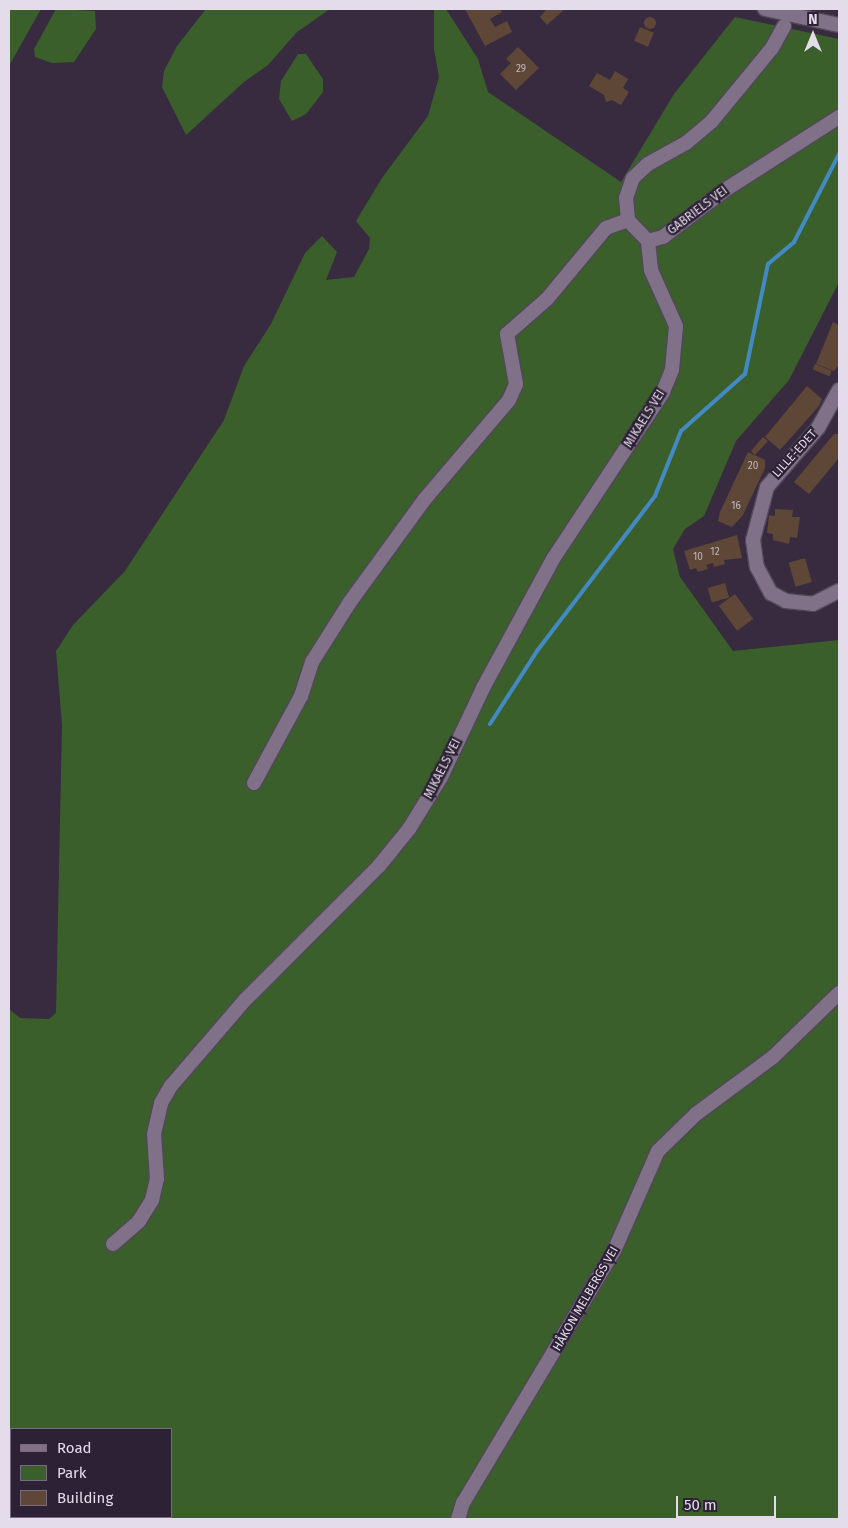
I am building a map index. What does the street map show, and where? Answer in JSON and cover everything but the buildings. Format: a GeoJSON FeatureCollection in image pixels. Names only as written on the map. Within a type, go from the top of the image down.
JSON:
{"type":"FeatureCollection","features":[{"type":"Feature","properties":{"kind":"street"},"geometry":{"type":"LineString","coordinates":[[765,9],[839,25]]}},
{"type":"Feature","properties":{"kind":"street"},"geometry":{"type":"LineString","coordinates":[[648,240],[628,220],[626,198],[633,178],[686,143],[712,121],[772,48],[784,26]]}},
{"type":"Feature","properties":{"kind":"street","name":"GABRIELS VEI"},"geometry":{"type":"LineString","coordinates":[[648,240],[663,238],[752,172],[839,117]]}},
{"type":"Feature","properties":{"kind":"street"},"geometry":{"type":"LineString","coordinates":[[254,782],[301,696],[312,662],[345,610],[424,500],[509,400],[516,384],[507,334],[548,299],[606,228],[628,220]]}},
{"type":"Feature","properties":{"kind":"street","name":"MIKAELS VEI"},"geometry":{"type":"LineString","coordinates":[[113,1244],[139,1221],[152,1200],[157,1179],[154,1134],[161,1104],[171,1086],[246,1000],[379,866],[409,829],[441,777],[491,672],[553,559],[663,392],[674,360],[676,326],[651,270],[648,240]]}},
{"type":"Feature","properties":{"kind":"street","name":"LILLE-EDET"},"geometry":{"type":"LineString","coordinates":[[839,390],[818,428],[767,487],[753,540],[757,567],[771,593],[786,601],[813,604],[839,591]]}},
{"type":"Feature","properties":{"kind":"street","name":"HÅKON MELBERGS VEI"},"geometry":{"type":"LineString","coordinates":[[458,1519],[462,1503],[614,1251],[658,1151],[696,1114],[773,1057],[839,994]]}},
{"type":"Feature","properties":{"kind":"green space"},"geometry":{"type":"Polygon","coordinates":[[[9,9],[41,9],[9,66],[9,9]]]}},
{"type":"Feature","properties":{"kind":"green space"},"geometry":{"type":"Polygon","coordinates":[[[56,9],[95,11],[96,29],[74,62],[52,63],[35,57],[34,49],[56,9]]]}},
{"type":"Feature","properties":{"kind":"green space"},"geometry":{"type":"Polygon","coordinates":[[[206,9],[330,9],[297,32],[268,65],[244,82],[186,135],[162,87],[164,71],[177,46],[206,9]]]}},
{"type":"Feature","properties":{"kind":"green space"},"geometry":{"type":"Polygon","coordinates":[[[434,9],[446,9],[478,59],[488,92],[621,182],[674,94],[735,17],[839,39],[839,282],[789,380],[736,441],[704,516],[685,529],[673,549],[680,577],[733,651],[839,640],[839,1519],[9,1519],[9,1009],[20,1018],[49,1019],[56,1013],[62,725],[56,651],[73,625],[125,571],[224,420],[244,366],[271,324],[305,253],[322,236],[337,252],[326,280],[354,277],[369,249],[370,238],[356,221],[382,178],[428,116],[439,77],[434,49],[434,9]]]}},
{"type":"Feature","properties":{"kind":"green space"},"geometry":{"type":"Polygon","coordinates":[[[298,54],[306,54],[323,79],[323,92],[306,114],[292,121],[279,99],[281,81],[298,54]]]}},
{"type":"Feature","properties":{"kind":"waterway"},"geometry":{"type":"LineString","coordinates":[[490,724],[537,651],[655,496],[681,431],[745,374],[768,264],[794,242],[839,154]]}}]}
